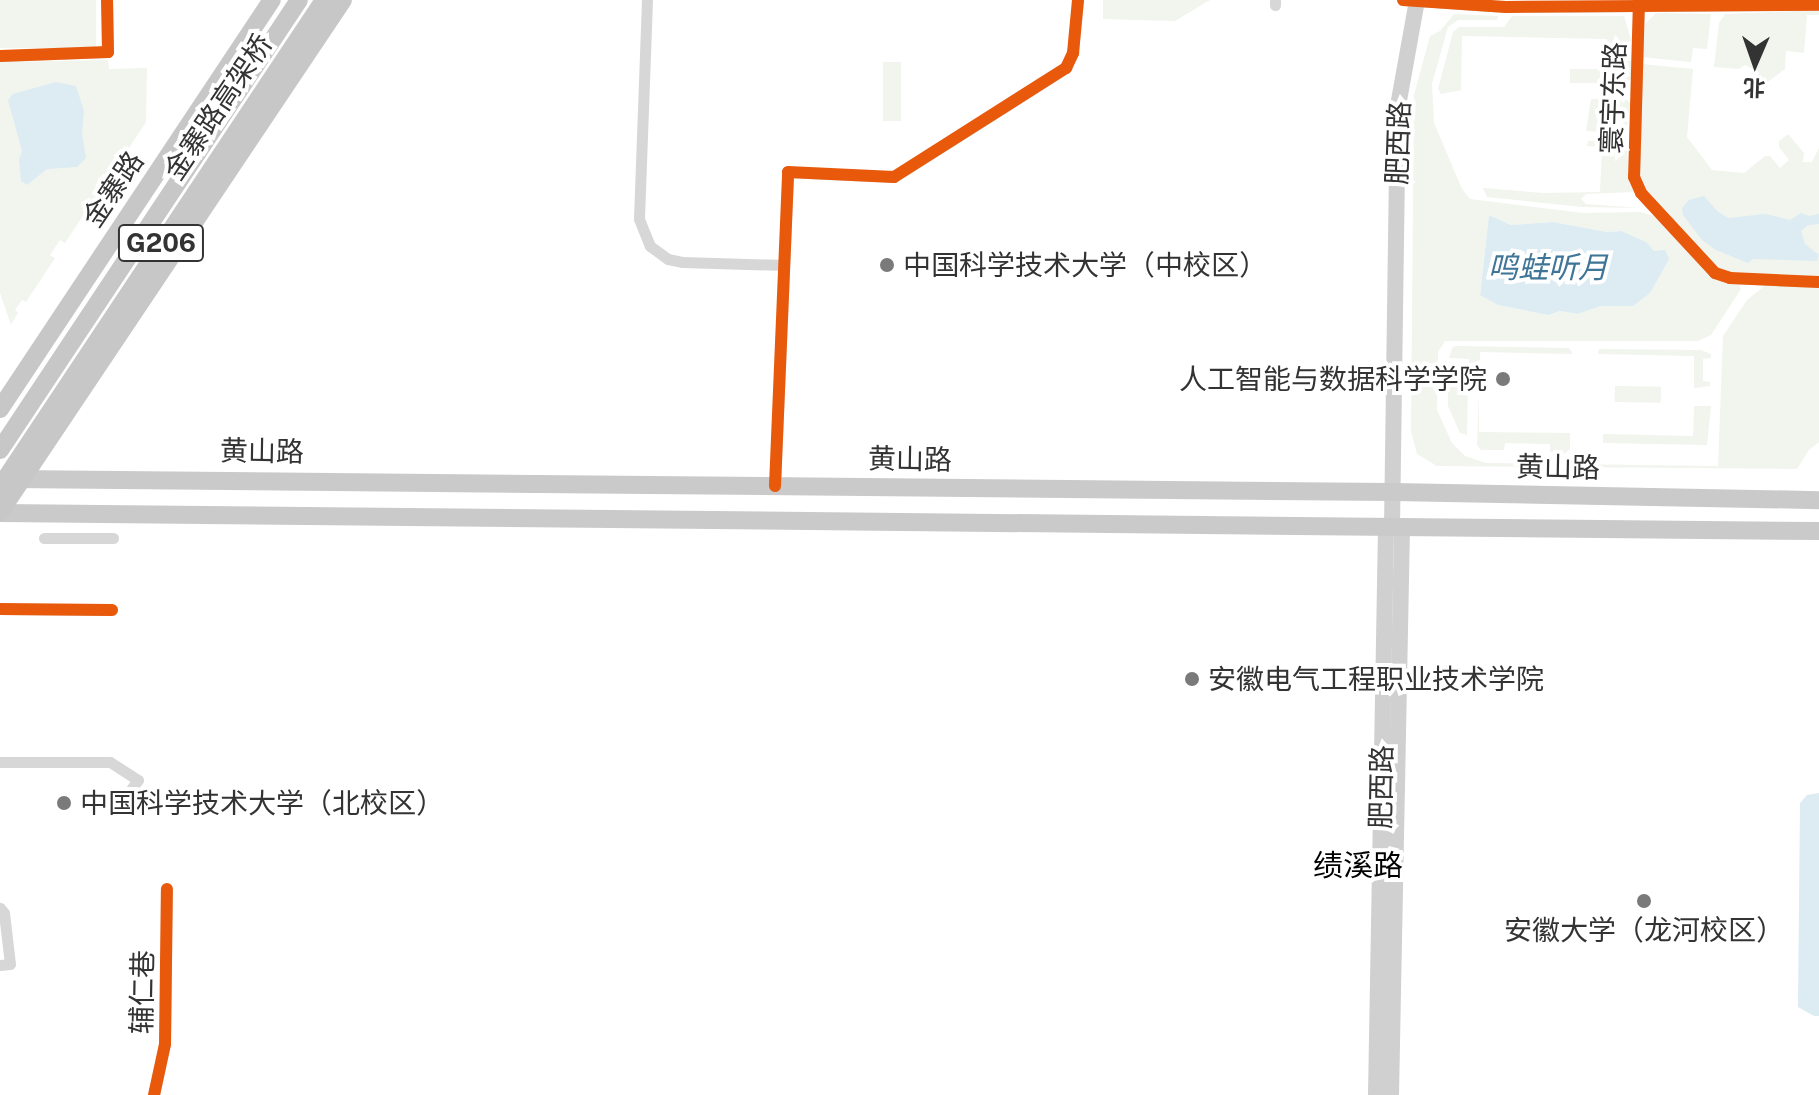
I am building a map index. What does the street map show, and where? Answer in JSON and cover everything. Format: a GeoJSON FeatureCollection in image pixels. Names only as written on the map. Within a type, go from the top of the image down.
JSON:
{"type":"FeatureCollection","features":[{"type":"Feature","properties":{"kind":"highway","name":"金寨路"},"geometry":{"type":"LineString","coordinates":[[0,409],[272,0]]}},
{"type":"Feature","properties":{"kind":"highway","name":"金寨路高架桥"},"geometry":{"type":"LineString","coordinates":[[0,450],[299,0]]}},
{"type":"Feature","properties":{"kind":"highway","name":"金寨路高架桥"},"geometry":{"type":"LineString","coordinates":[[0,487],[324,0]]}},
{"type":"Feature","properties":{"kind":"highway"},"geometry":{"type":"LineString","coordinates":[[0,513],[343,0]]}},
{"type":"Feature","properties":{"kind":"main road","name":"肥西路"},"geometry":{"type":"LineString","coordinates":[[1391,1095],[1398,106],[1413,0]]}},
{"type":"Feature","properties":{"kind":"main road","name":"黄山路"},"geometry":{"type":"LineString","coordinates":[[0,479],[1394,492],[1819,500]]}},
{"type":"Feature","properties":{"kind":"main road"},"geometry":{"type":"LineString","coordinates":[[0,513],[1819,531]]}},
{"type":"Feature","properties":{"kind":"main road","name":"肥西路"},"geometry":{"type":"LineString","coordinates":[[1376,1095],[1394,527]]}},
{"type":"Feature","properties":{"kind":"street"},"geometry":{"type":"LineString","coordinates":[[0,56],[108,52],[107,0]]}},
{"type":"Feature","properties":{"kind":"street"},"geometry":{"type":"LineString","coordinates":[[647,0],[639,219],[650,246],[668,259],[682,262],[784,265]]}},
{"type":"Feature","properties":{"kind":"street"},"geometry":{"type":"LineString","coordinates":[[775,486],[788,172],[894,177],[1066,68],[1073,53],[1078,0]]}},
{"type":"Feature","properties":{"kind":"street"},"geometry":{"type":"LineString","coordinates":[[1413,0],[1506,7],[1819,5]]}},
{"type":"Feature","properties":{"kind":"street","name":"寰宇东路"},"geometry":{"type":"LineString","coordinates":[[1639,4],[1634,177],[1654,209],[1705,265],[1730,278],[1819,282]]}},
{"type":"Feature","properties":{"kind":"street"},"geometry":{"type":"LineString","coordinates":[[44,538],[113,538]]}},
{"type":"Feature","properties":{"kind":"street"},"geometry":{"type":"LineString","coordinates":[[0,609],[112,610]]}},
{"type":"Feature","properties":{"kind":"street"},"geometry":{"type":"LineString","coordinates":[[0,762],[110,762],[138,780],[114,812]]}},
{"type":"Feature","properties":{"kind":"street","name":"辅仁巷"},"geometry":{"type":"LineString","coordinates":[[154,1095],[165,1044],[167,889]]}},
{"type":"Feature","properties":{"kind":"street"},"geometry":{"type":"LineString","coordinates":[[0,965],[10,964],[1,912]]}},
{"type":"Feature","properties":{"kind":"shaded area"},"geometry":{"type":"Polygon","coordinates":[[[0,0],[96,0],[96,48],[0,48],[0,0]]]}},
{"type":"Feature","properties":{"kind":"shaded area"},"geometry":{"type":"Polygon","coordinates":[[[1103,0],[1210,0],[1175,21],[1103,19],[1103,0]]]}},
{"type":"Feature","properties":{"kind":"shaded area"},"geometry":{"type":"Polygon","coordinates":[[[1819,10],[1819,15],[1807,15],[1804,53],[1786,51],[1785,69],[1765,84],[1757,83],[1759,72],[1745,65],[1739,69],[1714,67],[1719,23],[1725,14],[1819,10]]]}},
{"type":"Feature","properties":{"kind":"shaded area"},"geometry":{"type":"Polygon","coordinates":[[[1656,13],[1711,14],[1707,49],[1693,48],[1691,62],[1642,57],[1645,24],[1656,13]]]}},
{"type":"Feature","properties":{"kind":"shaded area"},"geometry":{"type":"Polygon","coordinates":[[[1454,14],[1498,16],[1497,20],[1458,20],[1448,27],[1432,84],[1434,123],[1462,189],[1470,199],[1583,213],[1640,212],[1655,216],[1704,270],[1713,277],[1739,284],[1741,289],[1711,335],[1698,341],[1445,341],[1438,352],[1437,410],[1452,443],[1465,456],[1486,463],[1718,466],[1723,336],[1747,300],[1767,284],[1819,286],[1819,442],[1809,450],[1797,469],[1437,466],[1417,454],[1411,431],[1414,95],[1430,36],[1440,31],[1454,14]],[[1489,215],[1480,294],[1498,305],[1548,315],[1560,311],[1578,314],[1601,306],[1633,306],[1654,251],[1621,231],[1607,232],[1553,222],[1511,225],[1489,215]]]}},
{"type":"Feature","properties":{"kind":"shaded area"},"geometry":{"type":"Polygon","coordinates":[[[1512,16],[1624,16],[1631,40],[1631,79],[1626,83],[1570,83],[1570,69],[1606,69],[1607,58],[1601,57],[1607,54],[1607,39],[1462,36],[1461,90],[1441,94],[1438,89],[1453,32],[1459,27],[1504,27],[1512,16]]]}},
{"type":"Feature","properties":{"kind":"shaded area"},"geometry":{"type":"Polygon","coordinates":[[[108,60],[109,69],[147,68],[146,122],[110,177],[103,174],[95,186],[100,190],[65,243],[60,240],[50,255],[55,258],[26,302],[22,300],[15,310],[18,313],[11,325],[0,293],[0,62],[108,60]]]}},
{"type":"Feature","properties":{"kind":"shaded area"},"geometry":{"type":"Polygon","coordinates":[[[883,62],[901,62],[901,121],[883,121],[883,62]]]}},
{"type":"Feature","properties":{"kind":"shaded area"},"geometry":{"type":"Polygon","coordinates":[[[1642,64],[1693,69],[1687,137],[1712,170],[1744,173],[1765,156],[1770,156],[1780,168],[1789,160],[1779,147],[1779,141],[1788,134],[1804,153],[1803,162],[1812,162],[1819,148],[1819,276],[1733,274],[1714,267],[1647,192],[1639,171],[1642,64]]]}},
{"type":"Feature","properties":{"kind":"shaded area"},"geometry":{"type":"Polygon","coordinates":[[[1625,98],[1630,103],[1626,134],[1586,131],[1591,99],[1625,98]]]}},
{"type":"Feature","properties":{"kind":"shaded area"},"geometry":{"type":"Polygon","coordinates":[[[1626,140],[1630,184],[1634,192],[1586,194],[1581,199],[1586,204],[1640,208],[1582,207],[1487,197],[1483,188],[1543,193],[1600,192],[1602,147],[1587,146],[1588,141],[1626,140]]]}},
{"type":"Feature","properties":{"kind":"shaded area"},"geometry":{"type":"Polygon","coordinates":[[[1452,348],[1569,348],[1573,354],[1480,352],[1479,377],[1468,386],[1467,435],[1460,433],[1448,406],[1448,377],[1469,376],[1469,359],[1449,358],[1452,348]]]}},
{"type":"Feature","properties":{"kind":"shaded area"},"geometry":{"type":"Polygon","coordinates":[[[1599,349],[1701,350],[1711,354],[1711,358],[1703,359],[1703,381],[1710,382],[1710,386],[1694,388],[1694,356],[1598,354],[1599,349]]]}},
{"type":"Feature","properties":{"kind":"shaded area"},"geometry":{"type":"Polygon","coordinates":[[[1615,386],[1661,387],[1661,403],[1615,402],[1615,386]]]}},
{"type":"Feature","properties":{"kind":"shaded area"},"geometry":{"type":"Polygon","coordinates":[[[1479,393],[1479,432],[1570,433],[1570,449],[1565,453],[1550,452],[1550,444],[1505,443],[1504,450],[1481,450],[1477,445],[1479,393]]]}},
{"type":"Feature","properties":{"kind":"shaded area"},"geometry":{"type":"Polygon","coordinates":[[[1694,406],[1711,406],[1707,445],[1603,443],[1603,434],[1693,436],[1694,406]]]}},
{"type":"Feature","properties":{"kind":"water"},"geometry":{"type":"Polygon","coordinates":[[[56,82],[76,86],[84,111],[82,134],[86,158],[77,167],[47,169],[27,185],[21,181],[19,160],[22,151],[8,100],[13,94],[56,82]]]}},
{"type":"Feature","properties":{"kind":"water"},"geometry":{"type":"Polygon","coordinates":[[[1704,196],[1728,218],[1766,214],[1790,220],[1801,213],[1809,216],[1819,214],[1819,224],[1808,225],[1801,231],[1805,244],[1819,255],[1817,261],[1753,259],[1748,263],[1716,250],[1702,240],[1683,215],[1682,208],[1689,200],[1704,196]]]}},
{"type":"Feature","properties":{"kind":"water","name":"鸣蛙听月"},"geometry":{"type":"Polygon","coordinates":[[[1489,215],[1511,225],[1553,222],[1607,232],[1621,231],[1646,242],[1654,251],[1665,250],[1669,259],[1650,293],[1633,306],[1601,306],[1578,314],[1560,311],[1548,315],[1498,305],[1480,295],[1489,215]]]}},
{"type":"Feature","properties":{"kind":"water"},"geometry":{"type":"Polygon","coordinates":[[[1819,793],[1819,1016],[1814,1016],[1798,1007],[1800,803],[1807,795],[1819,793]]]}},
{"type":"Feature","properties":{"kind":"cycle path"},"geometry":{"type":"LineString","coordinates":[[0,56],[108,52],[107,0]]}},
{"type":"Feature","properties":{"kind":"cycle path"},"geometry":{"type":"LineString","coordinates":[[775,486],[788,172],[894,177],[1066,68],[1073,53],[1078,0]]}},
{"type":"Feature","properties":{"kind":"cycle path"},"geometry":{"type":"LineString","coordinates":[[1403,0],[1506,7],[1819,5]]}},
{"type":"Feature","properties":{"kind":"cycle path"},"geometry":{"type":"LineString","coordinates":[[1639,0],[1634,177],[1641,193],[1715,273],[1730,278],[1819,282]]}},
{"type":"Feature","properties":{"kind":"cycle path"},"geometry":{"type":"LineString","coordinates":[[0,609],[112,610]]}},
{"type":"Feature","properties":{"kind":"cycle path"},"geometry":{"type":"LineString","coordinates":[[154,1095],[165,1044],[167,889]]}},
{"type":"Feature","properties":{"kind":"place","name":"中国科学技术大学（中校区）"},"geometry":{"type":"Point","coordinates":[887,265]}},
{"type":"Feature","properties":{"kind":"place","name":"人工智能与数据科学学院"},"geometry":{"type":"Point","coordinates":[1503,379]}},
{"type":"Feature","properties":{"kind":"place","name":"安徽电气工程职业技术学院"},"geometry":{"type":"Point","coordinates":[1192,679]}},
{"type":"Feature","properties":{"kind":"place","name":"中国科学技术大学（北校区）"},"geometry":{"type":"Point","coordinates":[64,803]}},
{"type":"Feature","properties":{"kind":"place","name":"安徽大学（龙河校区）"},"geometry":{"type":"Point","coordinates":[1644,901]}},
{"type":"Feature","properties":{"kind":"district","name":"绩溪路"},"geometry":{"type":"Point","coordinates":[1358,865]}}]}
